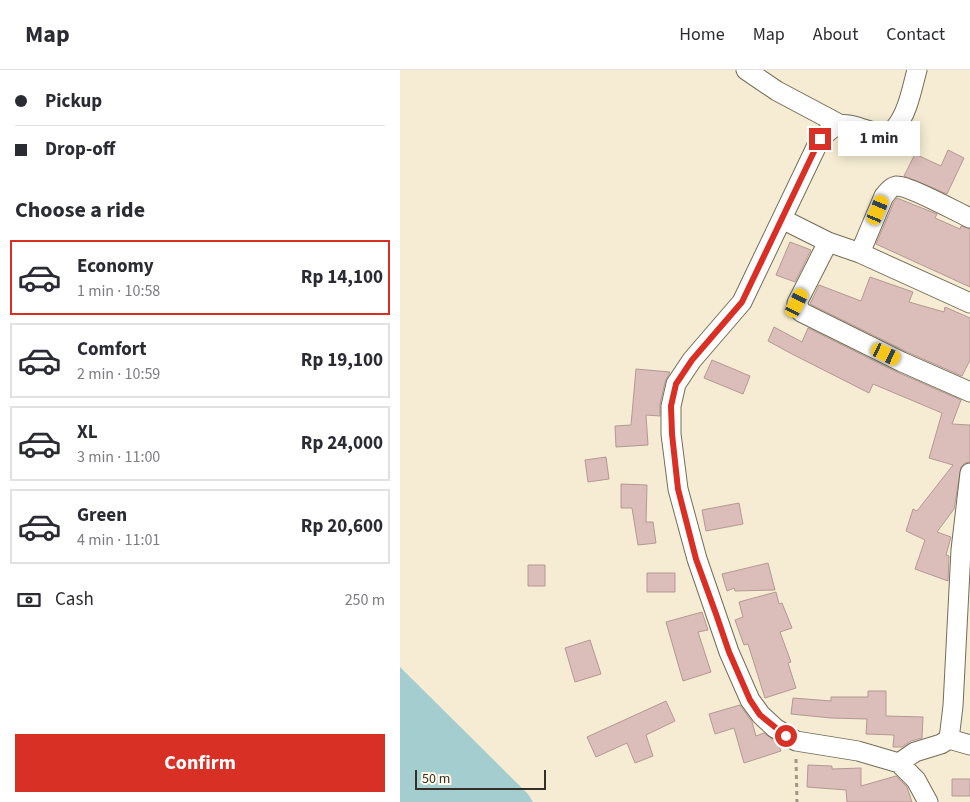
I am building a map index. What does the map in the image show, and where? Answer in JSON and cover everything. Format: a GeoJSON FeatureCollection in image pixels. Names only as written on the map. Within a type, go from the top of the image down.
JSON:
{"type":"FeatureCollection","features":[{"type":"Feature","properties":{"kind":"street"},"geometry":{"type":"LineString","coordinates":[[746,70],[777,91],[841,125],[883,133],[894,128],[903,114],[917,70]]}},
{"type":"Feature","properties":{"kind":"street"},"geometry":{"type":"LineString","coordinates":[[841,125],[827,132],[820,139],[742,302],[692,360],[676,384],[671,406],[671,425],[678,489],[696,559],[729,652],[750,700],[760,715],[774,728],[796,741],[858,751],[899,763],[916,780],[928,802]]}},
{"type":"Feature","properties":{"kind":"street"},"geometry":{"type":"LineString","coordinates":[[860,252],[884,196],[890,188],[896,186],[902,186],[970,218]]}},
{"type":"Feature","properties":{"kind":"street"},"geometry":{"type":"LineString","coordinates":[[782,219],[828,242],[860,252],[970,303]]}},
{"type":"Feature","properties":{"kind":"street"},"geometry":{"type":"LineString","coordinates":[[828,242],[797,303],[801,312],[902,362],[970,392]]}},
{"type":"Feature","properties":{"kind":"street"},"geometry":{"type":"LineString","coordinates":[[949,739],[953,706],[961,550],[970,473]]}},
{"type":"Feature","properties":{"kind":"street"},"geometry":{"type":"LineString","coordinates":[[899,763],[915,752],[941,744],[949,739],[970,745]]}},
{"type":"Feature","properties":{"kind":"path"},"geometry":{"type":"LineString","coordinates":[[796,741],[798,802]]}},
{"type":"Feature","properties":{"kind":"water"},"geometry":{"type":"Polygon","coordinates":[[[400,667],[528,794],[533,802],[400,802],[400,667]]]}},
{"type":"Feature","properties":{"kind":"building"},"geometry":{"type":"Polygon","coordinates":[[[948,150],[964,158],[947,194],[904,176],[915,154],[941,166],[948,150]]]}},
{"type":"Feature","properties":{"kind":"building"},"geometry":{"type":"Polygon","coordinates":[[[897,198],[937,214],[935,218],[960,229],[961,226],[970,229],[970,287],[876,244],[897,198]]]}},
{"type":"Feature","properties":{"kind":"building"},"geometry":{"type":"Polygon","coordinates":[[[790,242],[811,250],[795,282],[776,275],[790,242]]]}},
{"type":"Feature","properties":{"kind":"building"},"geometry":{"type":"Polygon","coordinates":[[[870,277],[913,292],[909,302],[944,312],[945,307],[970,318],[970,360],[962,376],[907,352],[810,304],[819,285],[861,301],[870,277]]]}},
{"type":"Feature","properties":{"kind":"building"},"geometry":{"type":"Polygon","coordinates":[[[774,327],[802,342],[808,328],[897,372],[961,400],[952,424],[970,425],[970,462],[965,463],[961,467],[954,509],[937,532],[951,537],[946,555],[949,556],[948,581],[915,569],[925,540],[906,531],[913,509],[917,511],[953,465],[929,458],[942,413],[873,384],[869,393],[792,354],[768,341],[774,327]]]}},
{"type":"Feature","properties":{"kind":"building"},"geometry":{"type":"Polygon","coordinates":[[[712,360],[750,376],[743,394],[704,378],[712,360]]]}},
{"type":"Feature","properties":{"kind":"building"},"geometry":{"type":"Polygon","coordinates":[[[636,369],[670,372],[665,382],[660,404],[660,416],[646,415],[648,445],[616,447],[615,426],[631,425],[636,369]]]}},
{"type":"Feature","properties":{"kind":"building"},"geometry":{"type":"Polygon","coordinates":[[[606,457],[609,479],[588,482],[585,460],[606,457]]]}},
{"type":"Feature","properties":{"kind":"building"},"geometry":{"type":"Polygon","coordinates":[[[621,484],[647,485],[646,522],[653,522],[656,543],[638,545],[632,508],[621,508],[621,484]]]}},
{"type":"Feature","properties":{"kind":"building"},"geometry":{"type":"Polygon","coordinates":[[[739,503],[743,524],[706,531],[702,510],[739,503]]]}},
{"type":"Feature","properties":{"kind":"building"},"geometry":{"type":"Polygon","coordinates":[[[768,563],[775,590],[735,591],[734,588],[727,591],[722,574],[768,563]]]}},
{"type":"Feature","properties":{"kind":"building"},"geometry":{"type":"Polygon","coordinates":[[[528,565],[545,565],[545,586],[528,586],[528,565]]]}},
{"type":"Feature","properties":{"kind":"building"},"geometry":{"type":"Polygon","coordinates":[[[647,573],[675,573],[675,592],[647,592],[647,573]]]}},
{"type":"Feature","properties":{"kind":"building"},"geometry":{"type":"Polygon","coordinates":[[[776,592],[779,604],[782,603],[792,628],[780,632],[791,662],[788,663],[796,688],[765,698],[748,644],[744,645],[735,620],[743,617],[739,602],[776,592]]]}},
{"type":"Feature","properties":{"kind":"building"},"geometry":{"type":"Polygon","coordinates":[[[702,612],[708,630],[698,632],[711,672],[683,681],[666,622],[702,612]]]}},
{"type":"Feature","properties":{"kind":"building"},"geometry":{"type":"Polygon","coordinates":[[[590,640],[601,674],[575,682],[565,648],[590,640]]]}},
{"type":"Feature","properties":{"kind":"building"},"geometry":{"type":"Polygon","coordinates":[[[868,691],[886,691],[886,716],[923,717],[922,738],[911,741],[902,747],[893,747],[894,735],[866,734],[867,719],[791,714],[793,698],[831,701],[831,697],[868,697],[868,691]]]}},
{"type":"Feature","properties":{"kind":"building"},"geometry":{"type":"Polygon","coordinates":[[[666,701],[675,721],[646,735],[653,756],[635,763],[627,743],[596,757],[587,737],[666,701]]]}},
{"type":"Feature","properties":{"kind":"building"},"geometry":{"type":"Polygon","coordinates":[[[740,705],[752,722],[756,736],[764,733],[778,743],[781,751],[744,763],[734,728],[715,734],[709,714],[740,705]]]}},
{"type":"Feature","properties":{"kind":"building"},"geometry":{"type":"Polygon","coordinates":[[[808,765],[832,766],[832,769],[861,768],[861,786],[896,776],[907,787],[912,802],[847,802],[846,790],[807,787],[808,765]]]}},
{"type":"Feature","properties":{"kind":"building"},"geometry":{"type":"Polygon","coordinates":[[[952,779],[970,779],[970,796],[952,796],[952,779]]]}},
{"type":"Feature","properties":{"kind":"route"},"geometry":{"type":"LineString","coordinates":[[786,736],[760,715],[750,700],[729,652],[696,559],[678,489],[673,453],[671,406],[676,384],[692,360],[742,302],[820,139]]}}]}
